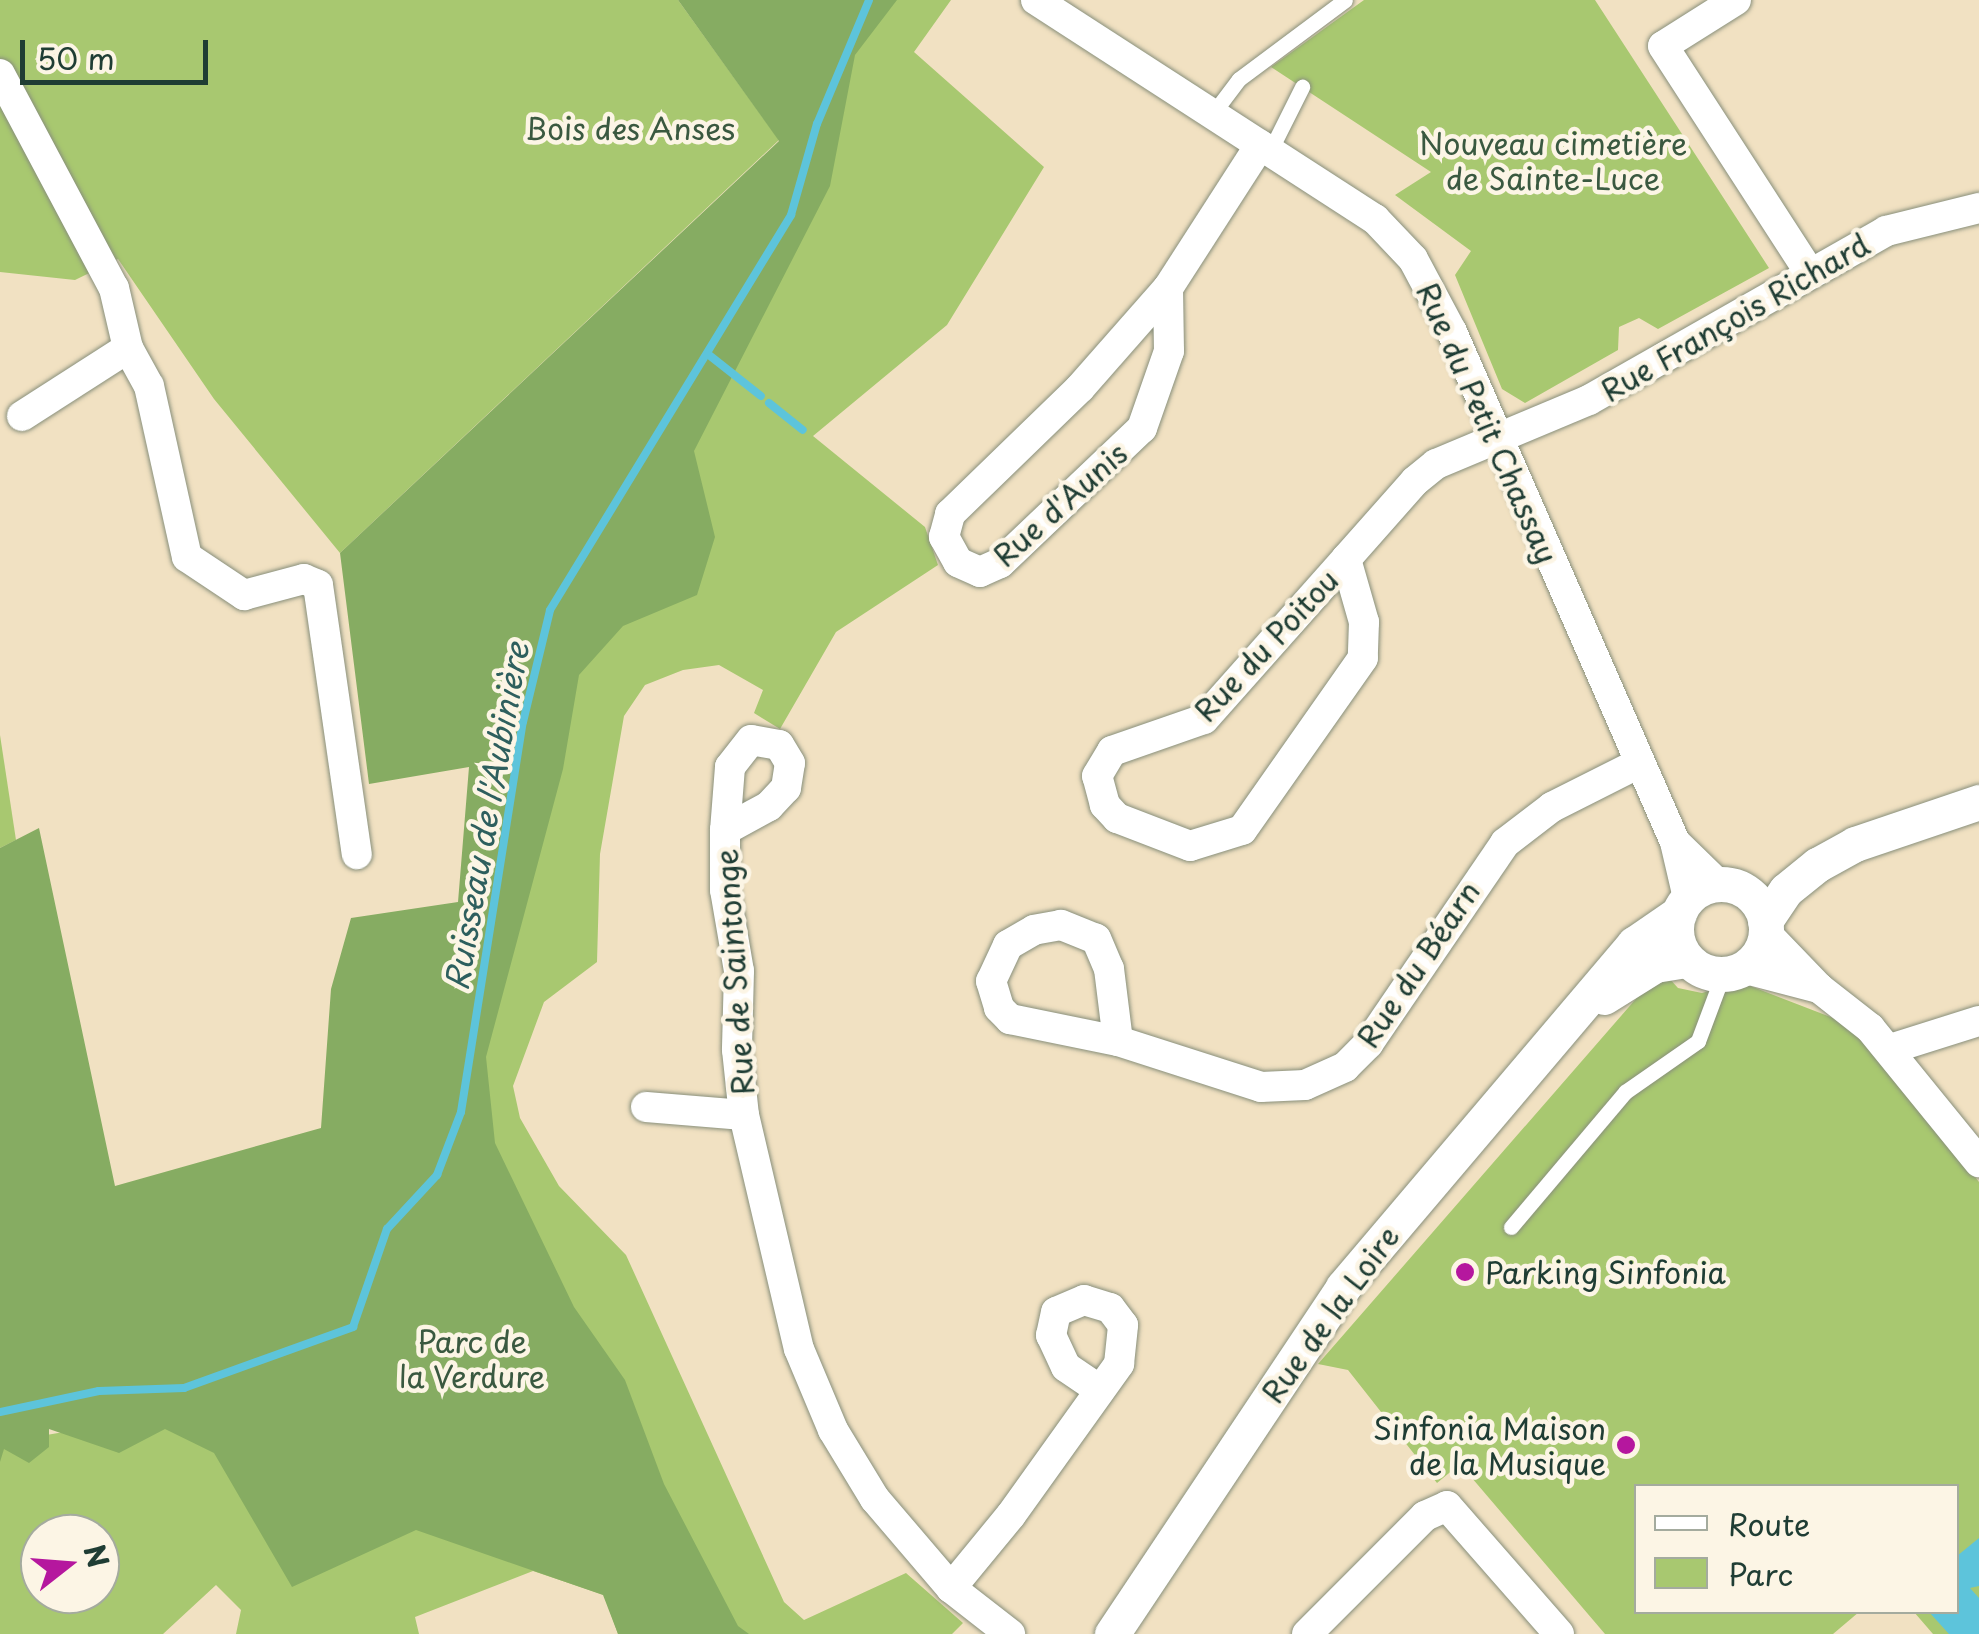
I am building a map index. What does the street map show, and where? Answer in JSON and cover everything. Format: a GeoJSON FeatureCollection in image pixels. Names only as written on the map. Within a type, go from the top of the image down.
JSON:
{"type":"FeatureCollection","features":[{"type":"Feature","properties":{"kind":"street","name":"Rue du Petit Chassay"},"geometry":{"type":"LineString","coordinates":[[1036,0],[1375,219],[1413,259],[1452,332],[1674,842],[1705,895]]}},
{"type":"Feature","properties":{"kind":"street"},"geometry":{"type":"LineString","coordinates":[[1736,0],[1663,46],[1810,273]]}},
{"type":"Feature","properties":{"kind":"street"},"geometry":{"type":"LineString","coordinates":[[0,74],[114,288],[128,348],[149,386],[188,556],[244,595],[304,579],[318,585],[357,854]]}},
{"type":"Feature","properties":{"kind":"street","name":"Rue d'Aunis"},"geometry":{"type":"LineString","coordinates":[[1168,288],[1169,351],[1142,428],[1000,564],[980,572],[958,562],[944,538],[950,514],[1080,388],[1168,288],[1265,148]]}},
{"type":"Feature","properties":{"kind":"street","name":"Rue François Richard"},"geometry":{"type":"LineString","coordinates":[[1495,438],[1589,400],[1886,231],[1979,208]]}},
{"type":"Feature","properties":{"kind":"street"},"geometry":{"type":"LineString","coordinates":[[22,416],[128,348]]}},
{"type":"Feature","properties":{"kind":"street","name":"Rue du Poitou"},"geometry":{"type":"LineString","coordinates":[[1346,558],[1364,622],[1364,658],[1242,830],[1190,846],[1117,818],[1105,805],[1098,776],[1112,751],[1204,719],[1346,558],[1436,464],[1495,438]]}},
{"type":"Feature","properties":{"kind":"street","name":"Rue du Béarn"},"geometry":{"type":"LineString","coordinates":[[1118,1041],[1109,969],[1096,940],[1062,924],[1034,930],[1008,945],[991,981],[1004,1013],[1024,1024],[1118,1041],[1261,1088],[1305,1085],[1345,1067],[1368,1044],[1505,843],[1552,807],[1640,763]]}},
{"type":"Feature","properties":{"kind":"street","name":"Rue de la Loire"},"geometry":{"type":"LineString","coordinates":[[1112,1634],[1343,1287],[1634,944],[1705,895],[1816,850],[1855,844],[1979,802]]}},
{"type":"Feature","properties":{"kind":"street","name":"Rue de Saintonge"},"geometry":{"type":"LineString","coordinates":[[725,830],[725,890],[740,971],[736,1036],[744,1115],[784,1302],[818,1398],[854,1470],[951,1588],[1010,1634]]}},
{"type":"Feature","properties":{"kind":"street","name":"Rue de la Loire"},"geometry":{"type":"LineString","coordinates":[[1765,927],[1786,890],[1855,844]]}},
{"type":"Feature","properties":{"kind":"street"},"geometry":{"type":"LineString","coordinates":[[1819,988],[1688,960],[1678,943],[1705,895],[1755,900],[1765,927],[1819,988],[1890,1049],[1979,1162]]}},
{"type":"Feature","properties":{"kind":"street"},"geometry":{"type":"LineString","coordinates":[[1733,971],[1761,950],[1765,927]]}},
{"type":"Feature","properties":{"kind":"street","name":"Rue de la Loire"},"geometry":{"type":"LineString","coordinates":[[1576,1015],[1655,964],[1688,960]]}},
{"type":"Feature","properties":{"kind":"street"},"geometry":{"type":"LineString","coordinates":[[1890,1049],[1979,1021]]}},
{"type":"Feature","properties":{"kind":"street","name":"Rue de Saintonge"},"geometry":{"type":"LineString","coordinates":[[646,1108],[744,1115]]}},
{"type":"Feature","properties":{"kind":"street"},"geometry":{"type":"LineString","coordinates":[[951,1588],[1100,1390]]}},
{"type":"Feature","properties":{"kind":"street"},"geometry":{"type":"LineString","coordinates":[[1307,1634],[1425,1516],[1448,1506],[1559,1634]]}},
{"type":"Feature","properties":{"kind":"lane"},"geometry":{"type":"LineString","coordinates":[[1214,112],[1239,79],[1345,0]]}},
{"type":"Feature","properties":{"kind":"lane"},"geometry":{"type":"LineString","coordinates":[[1265,148],[1302,87]]}},
{"type":"Feature","properties":{"kind":"lane"},"geometry":{"type":"LineString","coordinates":[[1512,1227],[1625,1092],[1698,1041],[1733,971]]}},
{"type":"Feature","properties":{"kind":"green space","name":"Bois des Anses"},"geometry":{"type":"Polygon","coordinates":[[[0,0],[678,0],[779,140],[340,553],[214,399],[118,259],[75,280],[0,272],[0,0]]]}},
{"type":"Feature","properties":{"kind":"green space"},"geometry":{"type":"Polygon","coordinates":[[[678,0],[897,0],[855,55],[830,186],[694,451],[715,537],[697,595],[623,626],[579,675],[563,769],[486,1057],[495,1143],[574,1307],[625,1380],[664,1484],[738,1626],[749,1634],[618,1634],[603,1595],[416,1530],[292,1587],[214,1453],[165,1429],[119,1453],[49,1429],[49,1447],[29,1463],[4,1449],[0,1462],[0,848],[39,828],[115,1186],[321,1128],[331,989],[351,918],[458,902],[469,767],[369,784],[340,553],[779,141],[678,0]]]}},
{"type":"Feature","properties":{"kind":"green space","name":"Parc de la Verdure"},"geometry":{"type":"Polygon","coordinates":[[[859,0],[951,0],[914,52],[1044,167],[947,325],[813,436],[925,527],[938,565],[836,632],[780,729],[754,713],[763,690],[719,665],[683,670],[645,685],[624,716],[600,854],[597,962],[544,1002],[513,1086],[520,1118],[559,1186],[626,1255],[784,1602],[804,1620],[906,1573],[963,1623],[952,1634],[618,1634],[604,1595],[533,1571],[415,1617],[419,1634],[236,1634],[241,1610],[216,1585],[163,1634],[0,1634],[0,1443],[180,1412],[377,1204],[503,742],[859,0]]]}},
{"type":"Feature","properties":{"kind":"green space","name":"Nouveau cimetière de Sainte-Luce"},"geometry":{"type":"Polygon","coordinates":[[[1364,0],[1595,0],[1769,268],[1658,329],[1639,318],[1619,327],[1618,350],[1525,403],[1502,389],[1455,275],[1471,251],[1395,195],[1431,172],[1271,67],[1364,0]]]}},
{"type":"Feature","properties":{"kind":"green space"},"geometry":{"type":"Polygon","coordinates":[[[0,735],[16,840],[0,848],[0,735]]]}},
{"type":"Feature","properties":{"kind":"green space"},"geometry":{"type":"Polygon","coordinates":[[[1668,977],[1678,988],[1702,993],[1740,982],[1859,1028],[1979,1182],[1979,1634],[1933,1634],[1916,1614],[1959,1614],[1959,1484],[1634,1484],[1634,1614],[1857,1614],[1833,1634],[1605,1634],[1460,1464],[1437,1483],[1348,1370],[1318,1364],[1648,985],[1668,977]]]}},
{"type":"Feature","properties":{"kind":"water"},"geometry":{"type":"Polygon","coordinates":[[[1979,1538],[1979,1586],[1970,1588],[1979,1598],[1979,1634],[1949,1634],[1931,1614],[1959,1614],[1959,1554],[1979,1538]]]}},
{"type":"Feature","properties":{"kind":"waterway","name":"Ruisseau de l'Aubinière"},"geometry":{"type":"LineString","coordinates":[[0,1412],[99,1391],[184,1388],[353,1327],[387,1229],[437,1175],[461,1112],[523,722],[550,610],[791,215],[817,124],[869,0]]}},
{"type":"Feature","properties":{"kind":"waterway"},"geometry":{"type":"LineString","coordinates":[[709,355],[761,396]]}},
{"type":"Feature","properties":{"kind":"waterway"},"geometry":{"type":"LineString","coordinates":[[769,403],[803,430]]}},
{"type":"Feature","properties":{"kind":"place","name":"Parking Sinfonia"},"geometry":{"type":"Point","coordinates":[1465,1272]}},
{"type":"Feature","properties":{"kind":"place","name":"Sinfonia Maison de la Musique"},"geometry":{"type":"Point","coordinates":[1626,1445]}}]}
